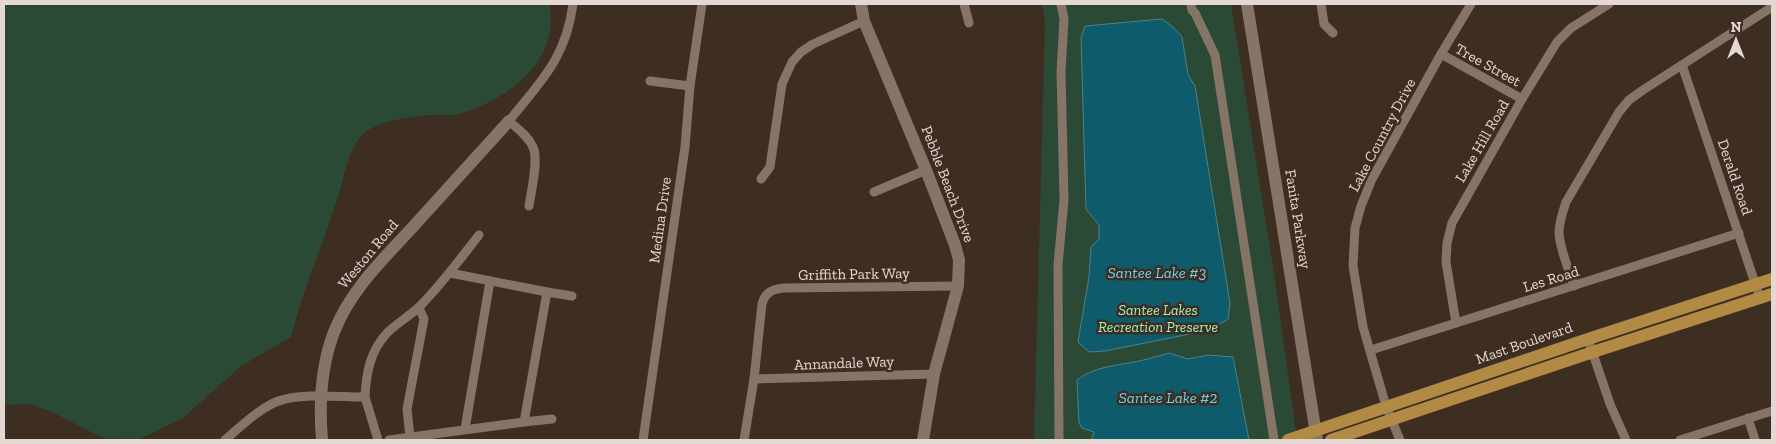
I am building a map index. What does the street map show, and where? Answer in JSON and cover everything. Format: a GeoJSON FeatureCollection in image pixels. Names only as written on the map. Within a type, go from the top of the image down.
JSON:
{"type":"FeatureCollection","features":[{"type":"Feature","properties":{"kind":"main road","name":"Mast Boulevard"},"geometry":{"type":"LineString","coordinates":[[1288,440],[1316,435],[1386,406],[1772,279]]}},
{"type":"Feature","properties":{"kind":"main road","name":"Mast Boulevard"},"geometry":{"type":"LineString","coordinates":[[1330,440],[1766,296]]}},
{"type":"Feature","properties":{"kind":"street"},"geometry":{"type":"LineString","coordinates":[[529,206],[535,160],[534,149],[522,131],[509,122],[554,63],[567,34],[573,4]]}},
{"type":"Feature","properties":{"kind":"street","name":"Medina Drive"},"geometry":{"type":"LineString","coordinates":[[643,440],[685,147],[690,86],[702,4]]}},
{"type":"Feature","properties":{"kind":"street","name":"Pebble Beach Drive"},"geometry":{"type":"LineString","coordinates":[[861,4],[864,21],[926,170],[955,244],[959,260],[958,286],[934,374],[923,440]]}},
{"type":"Feature","properties":{"kind":"street"},"geometry":{"type":"LineString","coordinates":[[964,4],[969,24]]}},
{"type":"Feature","properties":{"kind":"street"},"geometry":{"type":"LineString","coordinates":[[1060,440],[1058,265],[1064,200],[1060,72],[1064,19],[1061,4]]}},
{"type":"Feature","properties":{"kind":"street"},"geometry":{"type":"LineString","coordinates":[[1191,4],[1192,10],[1215,55],[1274,440]]}},
{"type":"Feature","properties":{"kind":"street","name":"Fanita Parkway"},"geometry":{"type":"LineString","coordinates":[[1247,4],[1316,435]]}},
{"type":"Feature","properties":{"kind":"street"},"geometry":{"type":"LineString","coordinates":[[1321,4],[1324,24],[1333,33]]}},
{"type":"Feature","properties":{"kind":"street","name":"Lake Country Drive"},"geometry":{"type":"LineString","coordinates":[[1400,440],[1390,420],[1363,327],[1353,266],[1353,244],[1358,217],[1372,180],[1440,54],[1471,4]]}},
{"type":"Feature","properties":{"kind":"street","name":"Lake Hill Road"},"geometry":{"type":"LineString","coordinates":[[1456,323],[1446,262],[1447,243],[1452,223],[1522,99],[1557,42],[1571,28],[1610,4]]}},
{"type":"Feature","properties":{"kind":"street"},"geometry":{"type":"LineString","coordinates":[[1574,286],[1559,232],[1566,202],[1619,112],[1629,100],[1643,90],[1772,7]]}},
{"type":"Feature","properties":{"kind":"street"},"geometry":{"type":"LineString","coordinates":[[761,179],[770,167],[782,84],[792,62],[801,52],[813,44],[864,21]]}},
{"type":"Feature","properties":{"kind":"street","name":"Tree Street"},"geometry":{"type":"LineString","coordinates":[[1440,54],[1522,99]]}},
{"type":"Feature","properties":{"kind":"street","name":"Derald Road"},"geometry":{"type":"LineString","coordinates":[[1682,64],[1756,285],[1766,296]]}},
{"type":"Feature","properties":{"kind":"street"},"geometry":{"type":"LineString","coordinates":[[650,81],[690,86]]}},
{"type":"Feature","properties":{"kind":"street","name":"Weston Road"},"geometry":{"type":"LineString","coordinates":[[322,440],[320,410],[326,358],[340,318],[354,293],[509,122]]}},
{"type":"Feature","properties":{"kind":"street"},"geometry":{"type":"LineString","coordinates":[[874,192],[926,170]]}},
{"type":"Feature","properties":{"kind":"street","name":"Les Road"},"geometry":{"type":"LineString","coordinates":[[1371,350],[1739,233]]}},
{"type":"Feature","properties":{"kind":"street"},"geometry":{"type":"LineString","coordinates":[[378,440],[365,397],[371,357],[378,344],[388,333],[419,308],[450,273],[479,235]]}},
{"type":"Feature","properties":{"kind":"street"},"geometry":{"type":"LineString","coordinates":[[450,273],[572,296]]}},
{"type":"Feature","properties":{"kind":"street"},"geometry":{"type":"LineString","coordinates":[[465,429],[490,281]]}},
{"type":"Feature","properties":{"kind":"street","name":"Griffith Park Way"},"geometry":{"type":"LineString","coordinates":[[754,379],[764,297],[776,289],[958,286]]}},
{"type":"Feature","properties":{"kind":"street"},"geometry":{"type":"LineString","coordinates":[[524,422],[547,292]]}},
{"type":"Feature","properties":{"kind":"street"},"geometry":{"type":"LineString","coordinates":[[410,437],[407,409],[424,319],[419,308]]}},
{"type":"Feature","properties":{"kind":"street"},"geometry":{"type":"LineString","coordinates":[[1588,338],[1626,440]]}},
{"type":"Feature","properties":{"kind":"street","name":"Annandale Way"},"geometry":{"type":"LineString","coordinates":[[754,379],[934,374]]}},
{"type":"Feature","properties":{"kind":"street"},"geometry":{"type":"LineString","coordinates":[[744,440],[754,379]]}},
{"type":"Feature","properties":{"kind":"street"},"geometry":{"type":"LineString","coordinates":[[224,440],[259,412],[281,400],[301,397],[365,397]]}},
{"type":"Feature","properties":{"kind":"street"},"geometry":{"type":"LineString","coordinates":[[1680,440],[1772,411]]}},
{"type":"Feature","properties":{"kind":"street"},"geometry":{"type":"LineString","coordinates":[[1748,418],[1755,440]]}},
{"type":"Feature","properties":{"kind":"street"},"geometry":{"type":"LineString","coordinates":[[389,440],[552,419]]}},
{"type":"Feature","properties":{"kind":"green space"},"geometry":{"type":"Polygon","coordinates":[[[4,4],[549,4],[551,25],[547,44],[538,61],[525,77],[492,101],[454,115],[427,115],[387,122],[369,129],[363,134],[353,148],[291,337],[241,366],[183,418],[137,440],[103,438],[52,412],[31,404],[4,405],[4,4]]]}},
{"type":"Feature","properties":{"kind":"green space","name":"Santee Lakes Recreation Preserve"},"geometry":{"type":"Polygon","coordinates":[[[1042,4],[1231,4],[1275,280],[1297,440],[1034,440],[1045,22],[1042,4]]]}},
{"type":"Feature","properties":{"kind":"water","name":"Santee Lake #3"},"geometry":{"type":"Polygon","coordinates":[[[1162,19],[1182,37],[1188,75],[1195,86],[1230,303],[1228,319],[1210,330],[1105,351],[1089,352],[1078,342],[1089,277],[1091,247],[1099,239],[1099,225],[1086,209],[1081,38],[1085,26],[1162,19]]]}},
{"type":"Feature","properties":{"kind":"water","name":"Santee Lake #2"},"geometry":{"type":"Polygon","coordinates":[[[1169,353],[1188,359],[1208,355],[1233,357],[1249,440],[1089,440],[1092,439],[1094,432],[1082,428],[1079,423],[1077,380],[1090,372],[1169,353]]]}}]}
